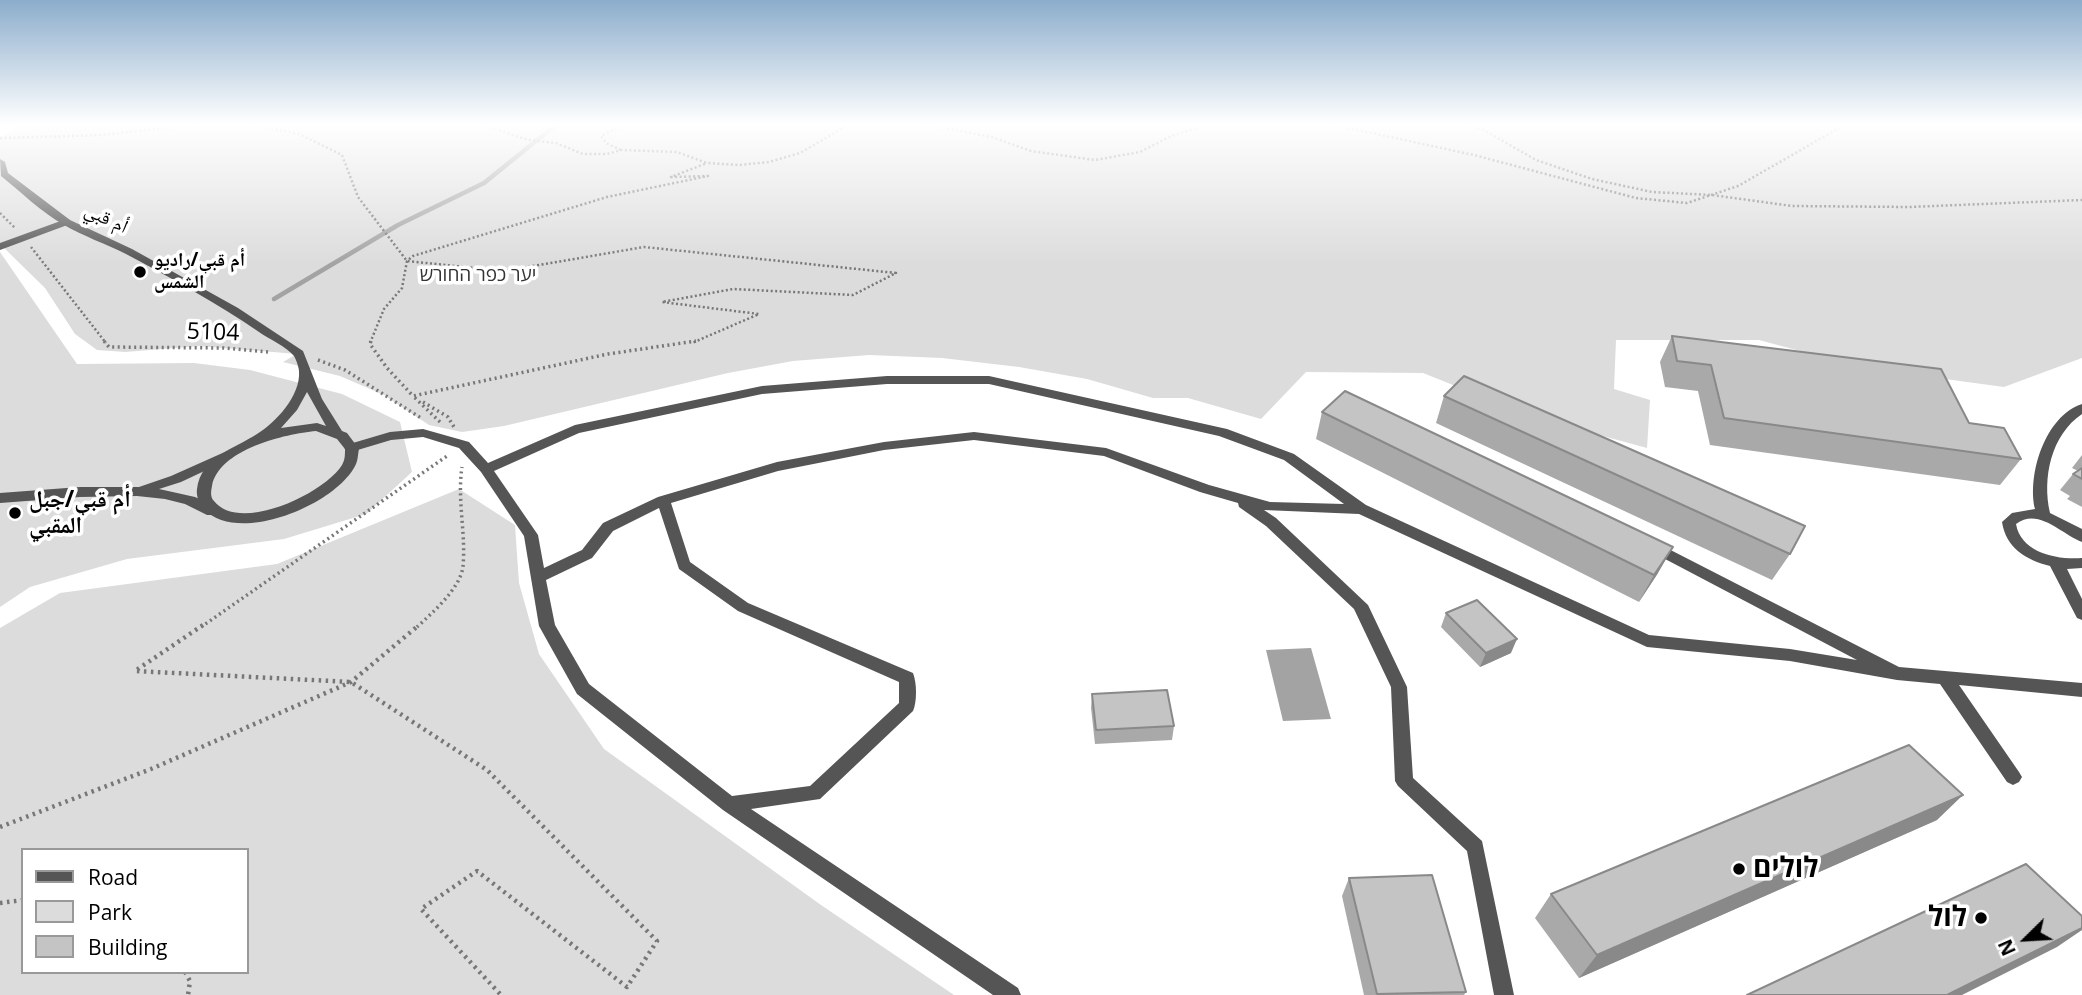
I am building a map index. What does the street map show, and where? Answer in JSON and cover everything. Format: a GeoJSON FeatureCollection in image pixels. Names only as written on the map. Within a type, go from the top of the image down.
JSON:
{"type":"FeatureCollection","features":[{"type":"Feature","properties":{"kind":"street","name":"أم قبي"},"geometry":{"type":"LineString","coordinates":[[2,175],[66,222],[128,251],[234,310],[299,354]]}},
{"type":"Feature","properties":{"kind":"street"},"geometry":{"type":"LineString","coordinates":[[0,247],[66,222]]}},
{"type":"Feature","properties":{"kind":"street"},"geometry":{"type":"LineString","coordinates":[[137,490],[195,500],[212,511],[242,519],[268,517],[295,509],[316,499],[335,484],[348,468],[353,453],[348,440],[336,431],[316,399],[299,354]]}},
{"type":"Feature","properties":{"kind":"street"},"geometry":{"type":"LineString","coordinates":[[0,499],[137,490],[176,478],[231,453],[278,425],[292,410],[303,392],[305,372]]}},
{"type":"Feature","properties":{"kind":"street"},"geometry":{"type":"LineString","coordinates":[[486,469],[575,429],[762,390],[887,380],[989,380],[1222,432],[1289,457],[1360,509],[1647,641],[1790,655],[1897,673],[2082,690]]}},
{"type":"Feature","properties":{"kind":"street"},"geometry":{"type":"LineString","coordinates":[[2044,517],[2039,490],[2045,461],[2057,431],[2074,412],[2082,408]]}},
{"type":"Feature","properties":{"kind":"street"},"geometry":{"type":"LineString","coordinates":[[254,441],[294,428],[317,427],[336,431]]}},
{"type":"Feature","properties":{"kind":"street"},"geometry":{"type":"LineString","coordinates":[[351,447],[390,436],[423,433],[464,445],[486,469],[531,535],[547,626],[583,690],[729,804],[1011,995]]}},
{"type":"Feature","properties":{"kind":"street"},"geometry":{"type":"LineString","coordinates":[[538,577],[586,554],[608,527],[663,500],[777,467],[884,446],[974,436],[1106,452],[1205,489],[1270,507],[1360,509]]}},
{"type":"Feature","properties":{"kind":"street"},"geometry":{"type":"LineString","coordinates":[[212,511],[204,499],[204,484],[214,468],[231,453]]}},
{"type":"Feature","properties":{"kind":"street"},"geometry":{"type":"LineString","coordinates":[[1234,497],[1270,522],[1360,605],[1399,687],[1404,781],[1475,847],[1504,995]]}},
{"type":"Feature","properties":{"kind":"street"},"geometry":{"type":"LineString","coordinates":[[663,500],[684,565],[743,607],[907,678],[907,706],[814,793],[729,804]]}},
{"type":"Feature","properties":{"kind":"street"},"geometry":{"type":"LineString","coordinates":[[2082,537],[2067,526],[2044,517],[2021,514],[2008,522],[2008,528],[2019,544],[2043,558],[2056,563],[2082,563]]}},
{"type":"Feature","properties":{"kind":"street"},"geometry":{"type":"LineString","coordinates":[[1640,540],[1897,673]]}},
{"type":"Feature","properties":{"kind":"street"},"geometry":{"type":"LineString","coordinates":[[2056,563],[2082,614]]}},
{"type":"Feature","properties":{"kind":"street"},"geometry":{"type":"LineString","coordinates":[[1944,676],[2013,777]]}},
{"type":"Feature","properties":{"kind":"path"},"geometry":{"type":"LineString","coordinates":[[0,827],[151,769],[352,682],[441,606],[463,569],[460,489],[464,445],[448,417],[413,396],[370,344],[384,309],[402,288],[407,261],[607,197],[708,176],[671,177],[688,170]]}},
{"type":"Feature","properties":{"kind":"path"},"geometry":{"type":"LineString","coordinates":[[1528,170],[1636,198],[1687,203],[1738,186],[1765,170]]}},
{"type":"Feature","properties":{"kind":"path"},"geometry":{"type":"LineString","coordinates":[[1567,170],[1592,179],[1652,191],[1712,195],[1791,206],[1909,207],[2082,200]]}},
{"type":"Feature","properties":{"kind":"path","name":"5104"},"geometry":{"type":"LineString","coordinates":[[0,213],[24,238],[109,346],[224,348],[299,354],[345,370],[432,424]]}},
{"type":"Feature","properties":{"kind":"path"},"geometry":{"type":"LineString","coordinates":[[0,903],[21,900]]}},
{"type":"Feature","properties":{"kind":"path"},"geometry":{"type":"LineString","coordinates":[[186,974],[190,981],[188,995]]}},
{"type":"Feature","properties":{"kind":"green space","name":"יער כפר החורש"},"geometry":{"type":"Polygon","coordinates":[[[0,170],[2082,170],[2082,358],[2004,387],[1864,368],[1759,340],[1616,340],[1614,389],[1650,400],[1647,448],[1533,417],[1423,373],[1306,372],[1261,419],[1188,398],[1153,398],[1087,379],[1019,367],[942,358],[869,355],[793,361],[728,373],[504,426],[462,432],[429,425],[384,395],[340,376],[283,362],[297,354],[199,346],[125,352],[97,350],[75,334],[45,288],[0,244],[0,170]]]}},
{"type":"Feature","properties":{"kind":"green space"},"geometry":{"type":"Polygon","coordinates":[[[0,252],[77,364],[194,363],[250,370],[342,394],[400,422],[412,472],[366,514],[284,539],[127,559],[30,587],[0,607],[0,252]]]}},
{"type":"Feature","properties":{"kind":"green space"},"geometry":{"type":"Polygon","coordinates":[[[459,489],[515,525],[519,583],[539,654],[604,749],[821,905],[954,995],[0,995],[0,628],[60,593],[277,564],[459,489]]]}},
{"type":"Feature","properties":{"kind":"shaded area"},"geometry":{"type":"Polygon","coordinates":[[[1311,648],[1331,719],[1283,721],[1266,650],[1311,648]]]}},
{"type":"Feature","properties":{"kind":"building"},"geometry":{"type":"Polygon","coordinates":[[[1672,336],[1941,369],[1969,423],[2004,428],[2021,459],[1724,418],[1711,365],[1677,361],[1672,336]]]}},
{"type":"Feature","properties":{"kind":"building"},"geometry":{"type":"Polygon","coordinates":[[[1464,376],[1805,526],[1790,554],[1444,396],[1464,376]]]}},
{"type":"Feature","properties":{"kind":"building"},"geometry":{"type":"Polygon","coordinates":[[[1345,391],[1673,547],[1654,575],[1322,412],[1345,391]]]}},
{"type":"Feature","properties":{"kind":"building"},"geometry":{"type":"Polygon","coordinates":[[[2082,468],[2082,479],[2073,474],[2082,468]]]}},
{"type":"Feature","properties":{"kind":"building"},"geometry":{"type":"Polygon","coordinates":[[[1477,600],[1517,639],[1486,653],[1446,613],[1477,600]]]}},
{"type":"Feature","properties":{"kind":"building"},"geometry":{"type":"Polygon","coordinates":[[[1167,690],[1174,726],[1096,730],[1092,694],[1167,690]]]}},
{"type":"Feature","properties":{"kind":"building","name":"לולים"},"geometry":{"type":"Polygon","coordinates":[[[1909,745],[1963,795],[1597,955],[1551,894],[1909,745]]]}},
{"type":"Feature","properties":{"kind":"building","name":"לול"},"geometry":{"type":"Polygon","coordinates":[[[2026,864],[2082,916],[2082,928],[1947,995],[1747,995],[2026,864]]]}},
{"type":"Feature","properties":{"kind":"building"},"geometry":{"type":"Polygon","coordinates":[[[1432,875],[1466,992],[1377,994],[1349,878],[1432,875]]]}},
{"type":"Feature","properties":{"kind":"waterway"},"geometry":{"type":"LineString","coordinates":[[274,299],[398,225],[484,183],[500,170]]}},
{"type":"Feature","properties":{"kind":"place","name":"أم قبي/راديو الشمس"},"geometry":{"type":"Point","coordinates":[140,272]}},
{"type":"Feature","properties":{"kind":"place","name":"أم قبي/جبل المقبي"},"geometry":{"type":"Point","coordinates":[15,513]}},
{"type":"Feature","properties":{"kind":"place","name":"לולים"},"geometry":{"type":"Point","coordinates":[1739,869]}},
{"type":"Feature","properties":{"kind":"place","name":"לול"},"geometry":{"type":"Point","coordinates":[1981,918]}}]}
